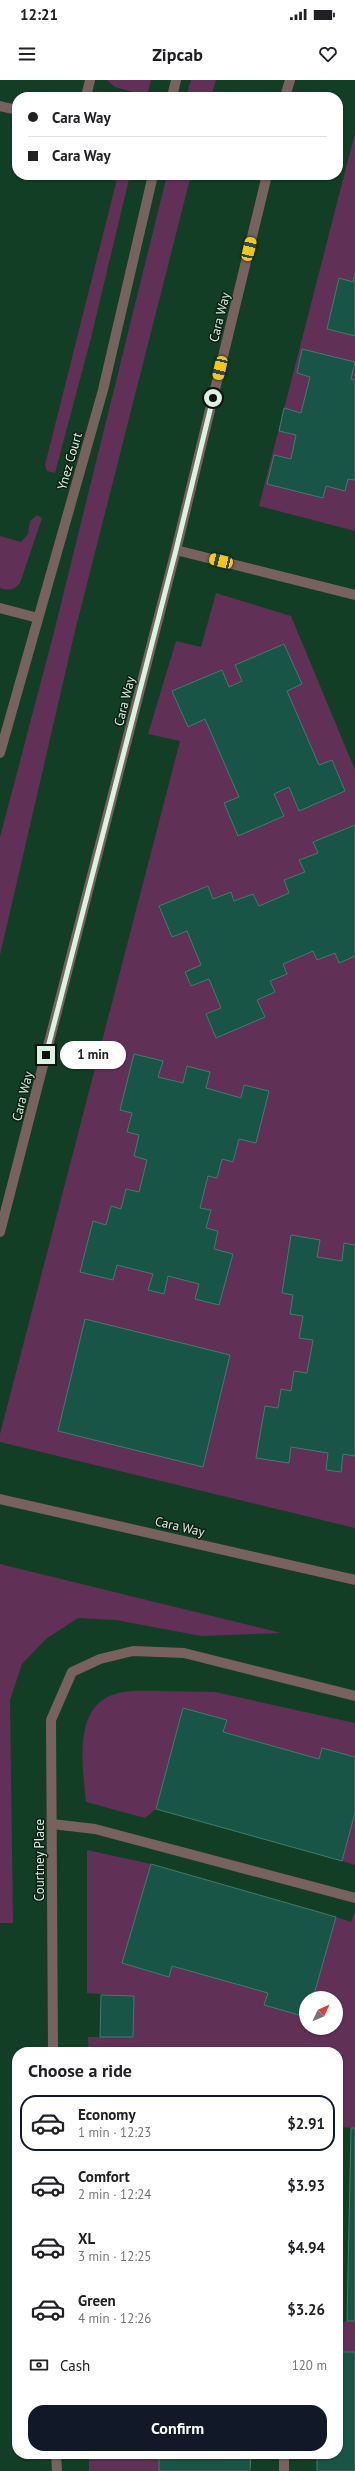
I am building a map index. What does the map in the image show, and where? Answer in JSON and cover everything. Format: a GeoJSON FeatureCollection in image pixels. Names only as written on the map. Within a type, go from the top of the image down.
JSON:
{"type":"FeatureCollection","features":[{"type":"Feature","properties":{"kind":"street"},"geometry":{"type":"LineString","coordinates":[[87,92],[90,80]]}},
{"type":"Feature","properties":{"kind":"street"},"geometry":{"type":"LineString","coordinates":[[173,92],[176,80]]}},
{"type":"Feature","properties":{"kind":"street"},"geometry":{"type":"LineString","coordinates":[[286,92],[290,80]]}},
{"type":"Feature","properties":{"kind":"street"},"geometry":{"type":"LineString","coordinates":[[0,106],[12,109]]}},
{"type":"Feature","properties":{"kind":"street","name":"Ynez Court"},"geometry":{"type":"LineString","coordinates":[[0,752],[103,390],[152,180]]}},
{"type":"Feature","properties":{"kind":"street","name":"Cara Way"},"geometry":{"type":"LineString","coordinates":[[0,1232],[176,550],[266,180]]}},
{"type":"Feature","properties":{"kind":"street"},"geometry":{"type":"LineString","coordinates":[[176,550],[355,595]]}},
{"type":"Feature","properties":{"kind":"street"},"geometry":{"type":"LineString","coordinates":[[0,608],[38,618]]}},
{"type":"Feature","properties":{"kind":"street","name":"Cara Way"},"geometry":{"type":"LineString","coordinates":[[0,1499],[355,1580]]}},
{"type":"Feature","properties":{"kind":"street","name":"Courtney Place"},"geometry":{"type":"LineString","coordinates":[[54,2047],[52,1720],[72,1672],[100,1659],[133,1651],[184,1653],[355,1696]]}},
{"type":"Feature","properties":{"kind":"street"},"geometry":{"type":"LineString","coordinates":[[52,1824],[96,1829],[355,1898]]}},
{"type":"Feature","properties":{"kind":"street"},"geometry":{"type":"LineString","coordinates":[[56,2459],[57,2471]]}},
{"type":"Feature","properties":{"kind":"street"},"geometry":{"type":"LineString","coordinates":[[284,2459],[284,2471]]}},
{"type":"Feature","properties":{"kind":"shaded area"},"geometry":{"type":"Polygon","coordinates":[[[107,80],[151,80],[148,92],[133,92],[115,87],[107,80]]]}},
{"type":"Feature","properties":{"kind":"shaded area"},"geometry":{"type":"Polygon","coordinates":[[[191,80],[216,80],[212,92],[187,92],[191,80]]]}},
{"type":"Feature","properties":{"kind":"shaded area"},"geometry":{"type":"Polygon","coordinates":[[[355,133],[355,531],[259,506],[355,133]]]}},
{"type":"Feature","properties":{"kind":"shaded area"},"geometry":{"type":"Polygon","coordinates":[[[117,180],[129,180],[91,338],[55,473],[47,471],[45,465],[117,180]]]}},
{"type":"Feature","properties":{"kind":"shaded area"},"geometry":{"type":"Polygon","coordinates":[[[166,180],[190,180],[75,631],[0,955],[0,837],[53,636],[166,180]]]}},
{"type":"Feature","properties":{"kind":"shaded area"},"geometry":{"type":"Polygon","coordinates":[[[37,515],[42,518],[20,583],[11,589],[0,588],[0,536],[21,542],[28,534],[30,521],[37,515]]]}},
{"type":"Feature","properties":{"kind":"shaded area"},"geometry":{"type":"Polygon","coordinates":[[[216,593],[291,616],[355,770],[355,1528],[0,1442],[0,1434],[180,741],[148,734],[176,641],[201,647],[216,593]]]}},
{"type":"Feature","properties":{"kind":"shaded area"},"geometry":{"type":"Polygon","coordinates":[[[0,1564],[281,1633],[201,1636],[116,1620],[78,1618],[46,1639],[22,1664],[10,1700],[13,1923],[0,1923],[0,1564]]]}},
{"type":"Feature","properties":{"kind":"shaded area"},"geometry":{"type":"Polygon","coordinates":[[[134,1691],[215,1692],[355,1723],[355,1757],[323,1748],[319,1759],[223,1732],[226,1721],[183,1708],[156,1809],[145,1818],[86,1802],[82,1755],[83,1738],[93,1709],[104,1699],[119,1693],[134,1691]]]}},
{"type":"Feature","properties":{"kind":"shaded area"},"geometry":{"type":"Polygon","coordinates":[[[355,1813],[355,1865],[342,1861],[355,1813]]]}},
{"type":"Feature","properties":{"kind":"shaded area"},"geometry":{"type":"Polygon","coordinates":[[[87,1850],[151,1864],[122,1963],[168,1977],[172,1966],[268,1993],[265,2005],[299,2015],[299,2035],[343,2035],[343,1991],[315,1991],[336,1917],[351,1922],[355,1911],[355,2128],[343,2127],[343,2047],[89,2047],[88,2037],[133,2037],[134,1997],[87,1993],[87,1850]]]}},
{"type":"Feature","properties":{"kind":"shaded area"},"geometry":{"type":"Polygon","coordinates":[[[355,2321],[355,2352],[343,2352],[343,2322],[355,2321]]]}},
{"type":"Feature","properties":{"kind":"shaded area"},"geometry":{"type":"Polygon","coordinates":[[[89,2459],[159,2459],[159,2471],[89,2471],[89,2459]]]}},
{"type":"Feature","properties":{"kind":"building"},"geometry":{"type":"Polygon","coordinates":[[[355,273],[355,336],[327,329],[339,278],[353,282],[355,273]]]}},
{"type":"Feature","properties":{"kind":"building"},"geometry":{"type":"Polygon","coordinates":[[[302,349],[355,362],[351,379],[355,380],[355,480],[348,479],[345,491],[326,486],[323,498],[267,484],[274,455],[291,459],[296,435],[279,431],[284,408],[301,413],[310,377],[297,373],[302,349]]]}},
{"type":"Feature","properties":{"kind":"building"},"geometry":{"type":"Polygon","coordinates":[[[284,644],[302,684],[287,691],[319,765],[332,760],[345,791],[299,811],[289,787],[274,794],[284,816],[238,836],[224,803],[239,797],[205,719],[188,727],[172,691],[222,670],[229,687],[242,681],[235,665],[284,644]]]}},
{"type":"Feature","properties":{"kind":"building"},"geometry":{"type":"Polygon","coordinates":[[[355,825],[355,956],[339,963],[335,953],[317,960],[313,951],[283,964],[287,974],[270,981],[275,992],[257,1000],[265,1017],[216,1038],[206,1014],[221,1008],[209,979],[191,986],[185,972],[201,965],[187,931],[172,937],[159,906],[208,886],[213,899],[231,892],[234,901],[253,894],[259,906],[289,893],[284,880],[305,872],[299,860],[318,853],[313,842],[355,825]]]}},
{"type":"Feature","properties":{"kind":"building"},"geometry":{"type":"Polygon","coordinates":[[[134,1054],[163,1061],[158,1077],[183,1083],[187,1066],[210,1072],[206,1088],[241,1098],[244,1085],[269,1091],[256,1143],[239,1139],[233,1162],[222,1159],[217,1178],[208,1176],[200,1208],[211,1210],[206,1228],[218,1231],[214,1249],[233,1254],[219,1305],[195,1299],[199,1284],[168,1276],[164,1294],[148,1290],[153,1274],[117,1265],[113,1280],[80,1272],[93,1221],[106,1225],[111,1206],[121,1209],[126,1189],[139,1192],[147,1160],[134,1156],[139,1135],[127,1132],[132,1113],[120,1110],[134,1054]]]}},
{"type":"Feature","properties":{"kind":"building"},"geometry":{"type":"Polygon","coordinates":[[[291,1235],[320,1240],[317,1257],[342,1261],[344,1243],[355,1245],[355,1456],[343,1454],[341,1472],[326,1470],[328,1453],[291,1447],[289,1463],[256,1458],[265,1406],[278,1408],[281,1389],[291,1391],[294,1371],[307,1373],[313,1340],[299,1338],[303,1316],[290,1314],[293,1295],[282,1293],[291,1235]]]}},
{"type":"Feature","properties":{"kind":"building"},"geometry":{"type":"Polygon","coordinates":[[[85,1319],[230,1355],[203,1467],[58,1431],[85,1319]]]}},
{"type":"Feature","properties":{"kind":"building"},"geometry":{"type":"Polygon","coordinates":[[[183,1708],[227,1720],[223,1732],[319,1759],[322,1748],[355,1757],[355,1813],[342,1861],[156,1809],[183,1708]]]}},
{"type":"Feature","properties":{"kind":"building"},"geometry":{"type":"Polygon","coordinates":[[[151,1864],[336,1917],[315,1991],[299,1991],[299,2015],[264,2005],[268,1993],[172,1966],[169,1977],[122,1963],[151,1864]]]}},
{"type":"Feature","properties":{"kind":"building"},"geometry":{"type":"Polygon","coordinates":[[[101,1995],[134,1996],[133,2037],[100,2037],[101,1995]]]}},
{"type":"Feature","properties":{"kind":"building"},"geometry":{"type":"Polygon","coordinates":[[[351,2128],[355,2128],[355,2321],[347,2321],[351,2128]]]}},
{"type":"Feature","properties":{"kind":"building"},"geometry":{"type":"Polygon","coordinates":[[[343,2352],[355,2352],[355,2471],[317,2471],[317,2459],[343,2459],[343,2352]]]}},
{"type":"Feature","properties":{"kind":"building"},"geometry":{"type":"Polygon","coordinates":[[[159,2459],[251,2459],[250,2471],[159,2471],[159,2459]]]}},
{"type":"Feature","properties":{"kind":"route"},"geometry":{"type":"LineString","coordinates":[[46,1055],[176,550],[213,398]]}}]}
